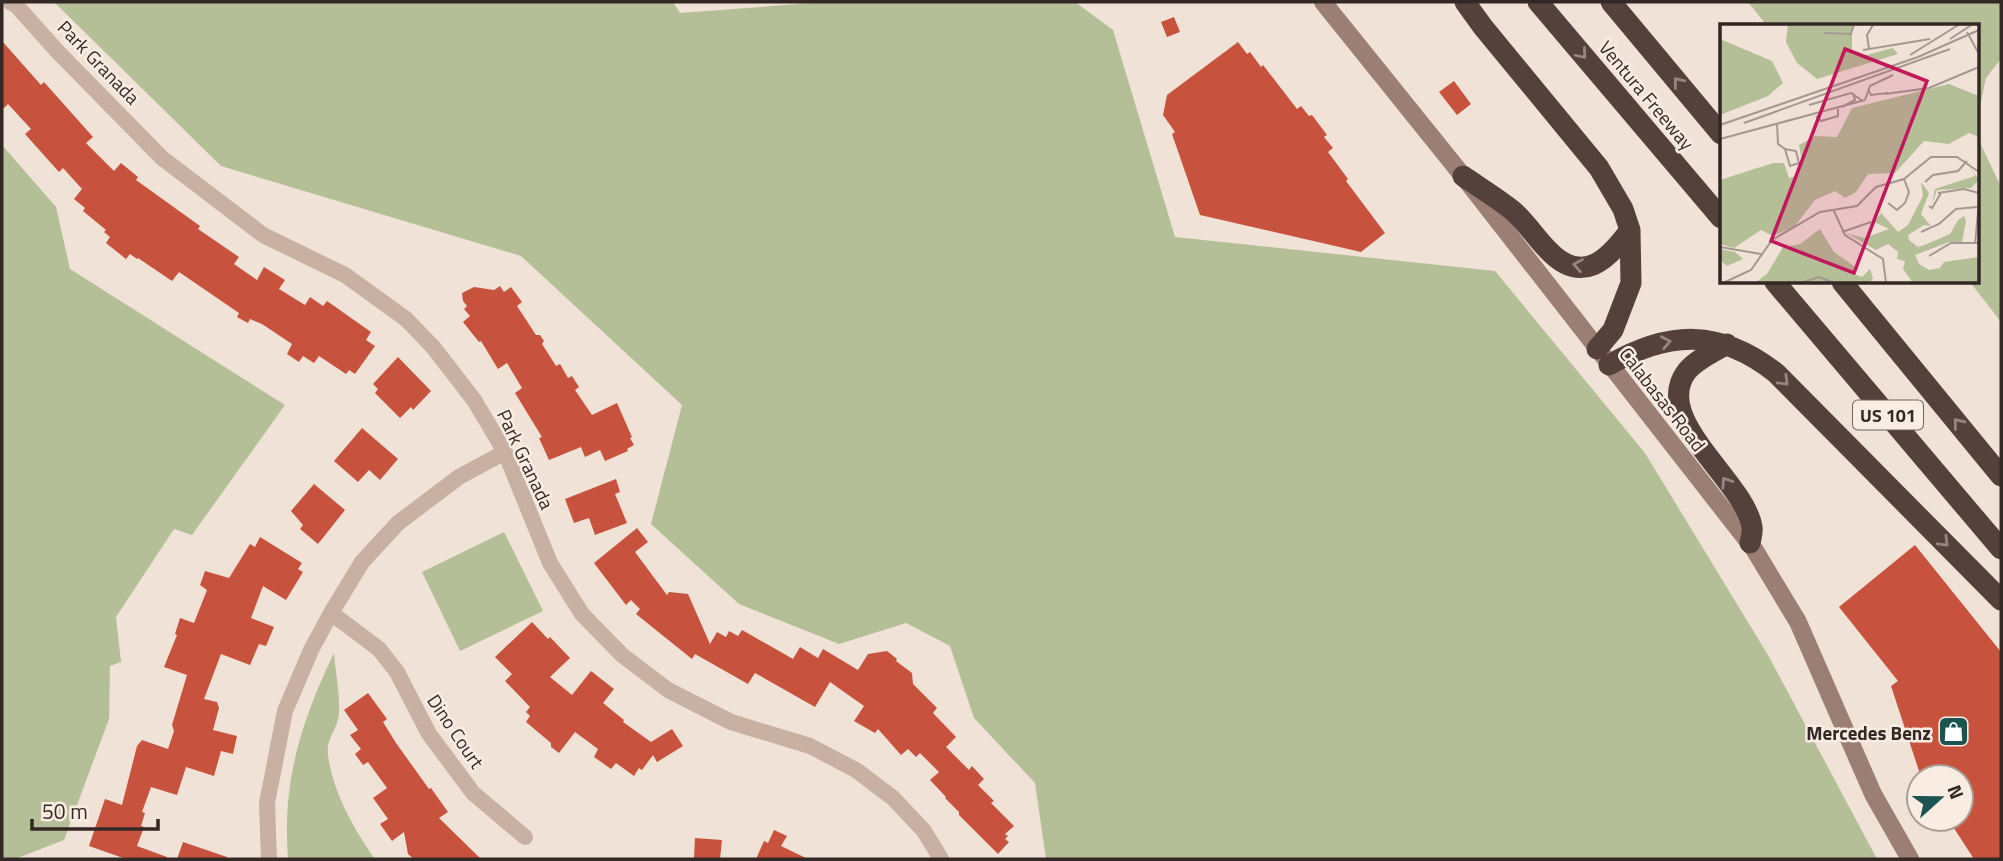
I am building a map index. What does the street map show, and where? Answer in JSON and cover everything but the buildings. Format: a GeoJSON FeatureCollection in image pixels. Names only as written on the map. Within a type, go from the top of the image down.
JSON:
{"type":"FeatureCollection","features":[{"type":"Feature","properties":{"kind":"highway"},"geometry":{"type":"LineString","coordinates":[[1465,2],[1599,168],[1623,209],[1630,230],[1630,283],[1603,357]]}},
{"type":"Feature","properties":{"kind":"highway","name":"Ventura Freeway"},"geometry":{"type":"LineString","coordinates":[[1538,2],[1720,217]]}},
{"type":"Feature","properties":{"kind":"highway","name":"Ventura Freeway"},"geometry":{"type":"LineString","coordinates":[[1611,2],[1720,133]]}},
{"type":"Feature","properties":{"kind":"highway"},"geometry":{"type":"LineString","coordinates":[[1463,176],[1513,211],[1551,254],[1572,267],[1588,268],[1602,262],[1614,252],[1630,230]]}},
{"type":"Feature","properties":{"kind":"highway","name":"US 101"},"geometry":{"type":"LineString","coordinates":[[1777,284],[2001,549]]}},
{"type":"Feature","properties":{"kind":"highway","name":"US 101"},"geometry":{"type":"LineString","coordinates":[[1844,284],[2001,476]]}},
{"type":"Feature","properties":{"kind":"highway"},"geometry":{"type":"LineString","coordinates":[[1603,357],[1677,340],[1698,339],[1727,344],[1755,356],[1776,373],[2001,600]]}},
{"type":"Feature","properties":{"kind":"highway"},"geometry":{"type":"LineString","coordinates":[[1727,344],[1699,360],[1687,371],[1678,388],[1677,401],[1689,427],[1745,509],[1752,527],[1750,543]]}},
{"type":"Feature","properties":{"kind":"main road","name":"Calabasas Road"},"geometry":{"type":"LineString","coordinates":[[1323,2],[1750,543],[1798,622],[1873,794],[1910,859]]}},
{"type":"Feature","properties":{"kind":"street","name":"Park Granada"},"geometry":{"type":"LineString","coordinates":[[10,2],[16,5],[162,158],[263,235],[345,275],[406,319],[433,347],[474,400],[505,453],[550,563],[582,614],[622,655],[668,690],[731,723],[810,746],[856,770],[893,798],[924,831],[941,859]]}},
{"type":"Feature","properties":{"kind":"street"},"geometry":{"type":"LineString","coordinates":[[269,859],[267,803],[285,711],[311,650],[331,613],[362,562],[398,523],[459,477],[505,453]]}},
{"type":"Feature","properties":{"kind":"street","name":"Dino Court"},"geometry":{"type":"LineString","coordinates":[[331,613],[379,649],[397,672],[429,734],[473,793],[525,837]]}},
{"type":"Feature","properties":{"kind":"green space"},"geometry":{"type":"Polygon","coordinates":[[[54,2],[673,2],[680,13],[825,2],[1075,2],[1113,30],[1175,237],[1495,271],[1645,453],[1768,655],[1877,859],[1046,859],[1035,783],[974,718],[950,646],[906,623],[839,644],[739,604],[651,524],[682,405],[521,256],[221,166],[54,2]]]}},
{"type":"Feature","properties":{"kind":"green space"},"geometry":{"type":"Polygon","coordinates":[[[1748,2],[2001,2],[2001,59],[1986,78],[1979,111],[1979,24],[1765,24],[1748,2]]]}},
{"type":"Feature","properties":{"kind":"green space"},"geometry":{"type":"Polygon","coordinates":[[[1979,140],[2001,187],[2001,322],[1972,284],[1979,284],[1979,140]]]}},
{"type":"Feature","properties":{"kind":"green space"},"geometry":{"type":"Polygon","coordinates":[[[2,145],[56,207],[70,269],[285,405],[192,535],[174,529],[116,617],[121,662],[110,666],[109,719],[64,840],[15,859],[2,859],[2,145]]]}},
{"type":"Feature","properties":{"kind":"green space"},"geometry":{"type":"Polygon","coordinates":[[[504,532],[543,611],[460,651],[422,572],[504,532]]]}},
{"type":"Feature","properties":{"kind":"green space"},"geometry":{"type":"Polygon","coordinates":[[[334,653],[339,713],[328,745],[328,755],[334,783],[346,810],[375,859],[288,859],[288,804],[296,753],[312,703],[334,653]]]}},
{"type":"Feature","properties":{"kind":"place","name":"Mercedes Benz"},"geometry":{"type":"Point","coordinates":[1954,732]}}]}
